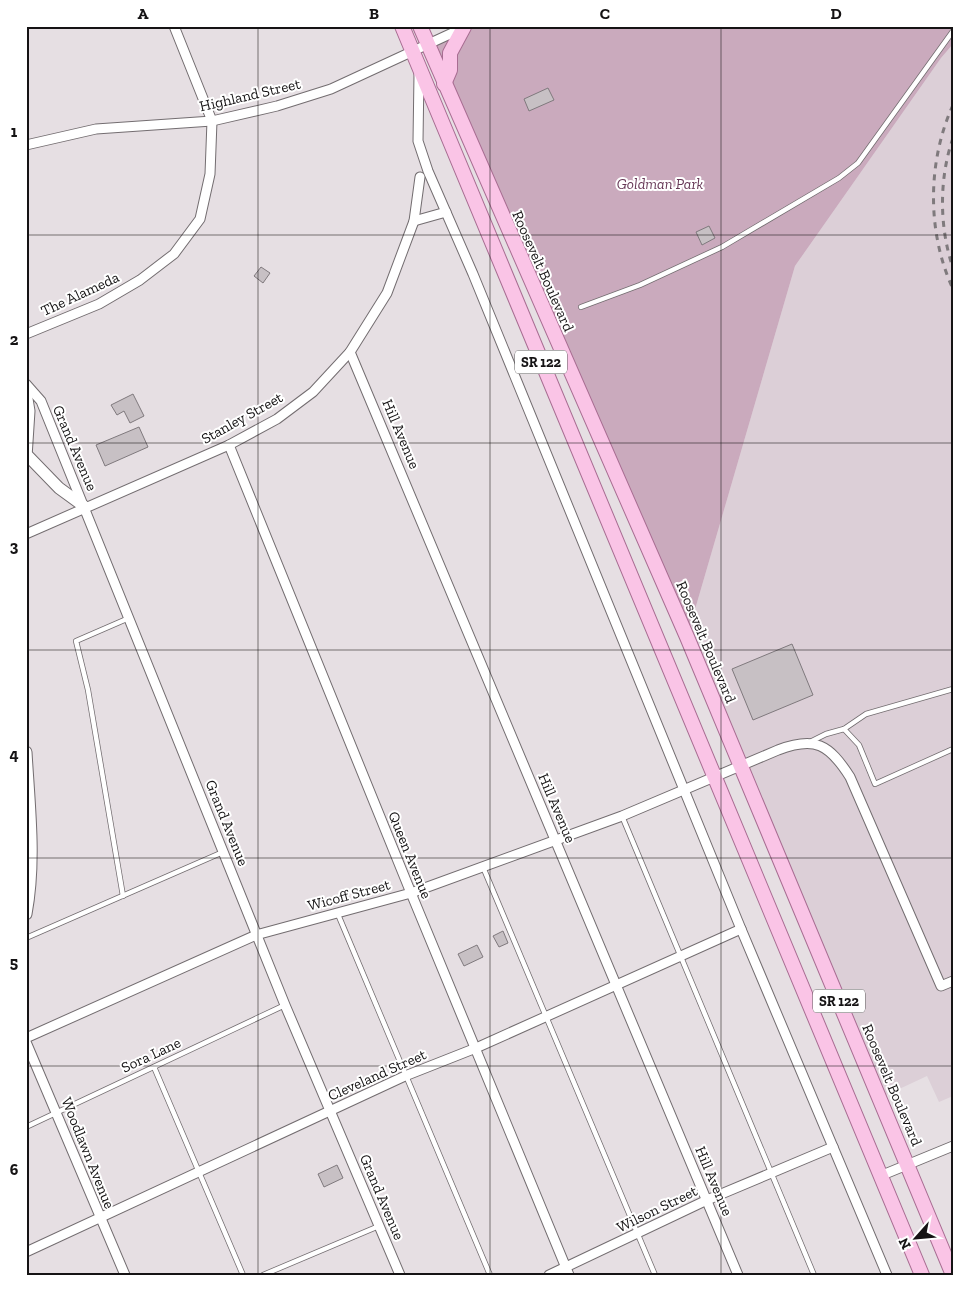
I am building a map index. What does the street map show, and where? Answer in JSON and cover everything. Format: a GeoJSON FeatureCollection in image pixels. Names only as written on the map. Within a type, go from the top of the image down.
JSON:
{"type":"FeatureCollection","features":[{"type":"Feature","properties":{"kind":"main road","name":"SR 122"},"geometry":{"type":"LineString","coordinates":[[402,26],[922,1275]]}},
{"type":"Feature","properties":{"kind":"main road","name":"Roosevelt Boulevard"},"geometry":{"type":"LineString","coordinates":[[420,26],[687,637],[953,1275]]}},
{"type":"Feature","properties":{"kind":"main road"},"geometry":{"type":"LineString","coordinates":[[444,84],[450,70],[450,53],[465,27]]}},
{"type":"Feature","properties":{"kind":"street"},"geometry":{"type":"LineString","coordinates":[[174,26],[212,121]]}},
{"type":"Feature","properties":{"kind":"street","name":"Highland Street"},"geometry":{"type":"LineString","coordinates":[[26,145],[96,129],[212,121],[277,106],[330,89],[465,27]]}},
{"type":"Feature","properties":{"kind":"street"},"geometry":{"type":"LineString","coordinates":[[420,69],[418,141],[741,929],[887,1275]]}},
{"type":"Feature","properties":{"kind":"street","name":"The Alameda"},"geometry":{"type":"LineString","coordinates":[[26,334],[99,304],[140,280],[174,254],[200,220],[210,174],[212,121]]}},
{"type":"Feature","properties":{"kind":"street","name":"Stanley Street"},"geometry":{"type":"LineString","coordinates":[[26,534],[229,445],[276,419],[313,392],[350,352],[387,293],[414,221],[420,177]]}},
{"type":"Feature","properties":{"kind":"street"},"geometry":{"type":"LineString","coordinates":[[414,221],[446,212]]}},
{"type":"Feature","properties":{"kind":"street","name":"Hill Avenue"},"geometry":{"type":"LineString","coordinates":[[350,352],[738,1275]]}},
{"type":"Feature","properties":{"kind":"street","name":"Grand Avenue"},"geometry":{"type":"LineString","coordinates":[[26,384],[41,401],[285,1005],[400,1275]]}},
{"type":"Feature","properties":{"kind":"street"},"geometry":{"type":"LineString","coordinates":[[26,393],[29,411],[26,455],[59,488],[84,507]]}},
{"type":"Feature","properties":{"kind":"street","name":"Queen Avenue"},"geometry":{"type":"LineString","coordinates":[[229,445],[411,893],[568,1271]]}},
{"type":"Feature","properties":{"kind":"street"},"geometry":{"type":"LineString","coordinates":[[810,742],[828,750],[841,762],[850,777],[941,986],[953,981]]}},
{"type":"Feature","properties":{"kind":"street","name":"Wicoff Street"},"geometry":{"type":"LineString","coordinates":[[26,1038],[256,934],[411,893],[622,816],[795,744],[810,742]]}},
{"type":"Feature","properties":{"kind":"street"},"geometry":{"type":"LineString","coordinates":[[26,752],[31,852],[30,894],[26,914]]}},
{"type":"Feature","properties":{"kind":"street","name":"Cleveland Street"},"geometry":{"type":"LineString","coordinates":[[26,1252],[405,1076],[476,1048],[741,929]]}},
{"type":"Feature","properties":{"kind":"street","name":"Woodlawn Avenue"},"geometry":{"type":"LineString","coordinates":[[26,1042],[125,1275]]}},
{"type":"Feature","properties":{"kind":"street"},"geometry":{"type":"LineString","coordinates":[[880,1176],[953,1146]]}},
{"type":"Feature","properties":{"kind":"street","name":"Wilson Street"},"geometry":{"type":"LineString","coordinates":[[549,1275],[568,1271],[637,1234],[707,1200],[833,1147]]}},
{"type":"Feature","properties":{"kind":"lane"},"geometry":{"type":"LineString","coordinates":[[581,306],[640,285],[722,247],[839,178],[858,163],[953,31]]}},
{"type":"Feature","properties":{"kind":"lane"},"geometry":{"type":"LineString","coordinates":[[123,896],[88,690],[76,641],[129,618]]}},
{"type":"Feature","properties":{"kind":"lane"},"geometry":{"type":"LineString","coordinates":[[810,742],[826,734],[844,729],[866,714],[953,689]]}},
{"type":"Feature","properties":{"kind":"lane"},"geometry":{"type":"LineString","coordinates":[[844,729],[859,745],[876,784],[953,749]]}},
{"type":"Feature","properties":{"kind":"lane"},"geometry":{"type":"LineString","coordinates":[[622,816],[814,1275]]}},
{"type":"Feature","properties":{"kind":"lane"},"geometry":{"type":"LineString","coordinates":[[26,938],[223,852]]}},
{"type":"Feature","properties":{"kind":"lane"},"geometry":{"type":"LineString","coordinates":[[482,867],[655,1275]]}},
{"type":"Feature","properties":{"kind":"lane"},"geometry":{"type":"LineString","coordinates":[[337,912],[490,1275]]}},
{"type":"Feature","properties":{"kind":"lane","name":"Sora Lane"},"geometry":{"type":"LineString","coordinates":[[26,1127],[285,1005]]}},
{"type":"Feature","properties":{"kind":"lane"},"geometry":{"type":"LineString","coordinates":[[154,1067],[243,1275]]}},
{"type":"Feature","properties":{"kind":"lane"},"geometry":{"type":"LineString","coordinates":[[263,1275],[379,1226]]}},
{"type":"Feature","properties":{"kind":"shaded area"},"geometry":{"type":"Polygon","coordinates":[[[953,44],[953,1096],[939,1102],[927,1076],[880,1098],[687,637],[795,266],[941,58],[953,44]]]}},
{"type":"Feature","properties":{"kind":"green space","name":"Goldman Park"},"geometry":{"type":"Polygon","coordinates":[[[467,26],[953,26],[953,44],[941,58],[795,266],[687,637],[428,45],[467,26]]]}},
{"type":"Feature","properties":{"kind":"building"},"geometry":{"type":"Polygon","coordinates":[[[548,88],[554,100],[529,111],[524,99],[548,88]]]}},
{"type":"Feature","properties":{"kind":"building"},"geometry":{"type":"Polygon","coordinates":[[[709,226],[715,238],[702,245],[696,232],[709,226]]]}},
{"type":"Feature","properties":{"kind":"building"},"geometry":{"type":"Polygon","coordinates":[[[261,267],[270,273],[263,283],[254,276],[261,267]]]}},
{"type":"Feature","properties":{"kind":"building"},"geometry":{"type":"Polygon","coordinates":[[[133,394],[144,416],[130,423],[124,411],[117,415],[111,405],[133,394]]]}},
{"type":"Feature","properties":{"kind":"building"},"geometry":{"type":"Polygon","coordinates":[[[139,427],[148,447],[105,466],[96,445],[139,427]]]}},
{"type":"Feature","properties":{"kind":"building"},"geometry":{"type":"Polygon","coordinates":[[[792,644],[813,695],[753,720],[732,669],[792,644]]]}},
{"type":"Feature","properties":{"kind":"building"},"geometry":{"type":"Polygon","coordinates":[[[503,931],[508,943],[499,947],[493,936],[503,931]]]}},
{"type":"Feature","properties":{"kind":"building"},"geometry":{"type":"Polygon","coordinates":[[[477,945],[483,957],[464,966],[458,954],[477,945]]]}},
{"type":"Feature","properties":{"kind":"building"},"geometry":{"type":"Polygon","coordinates":[[[337,1165],[343,1178],[324,1187],[318,1174],[337,1165]]]}},
{"type":"Feature","properties":{"kind":"railway"},"geometry":{"type":"LineString","coordinates":[[953,105],[944,127],[938,150],[934,197],[938,245],[953,289]]}},
{"type":"Feature","properties":{"kind":"railway"},"geometry":{"type":"LineString","coordinates":[[953,138],[945,169],[942,203],[945,236],[953,268]]}}]}
